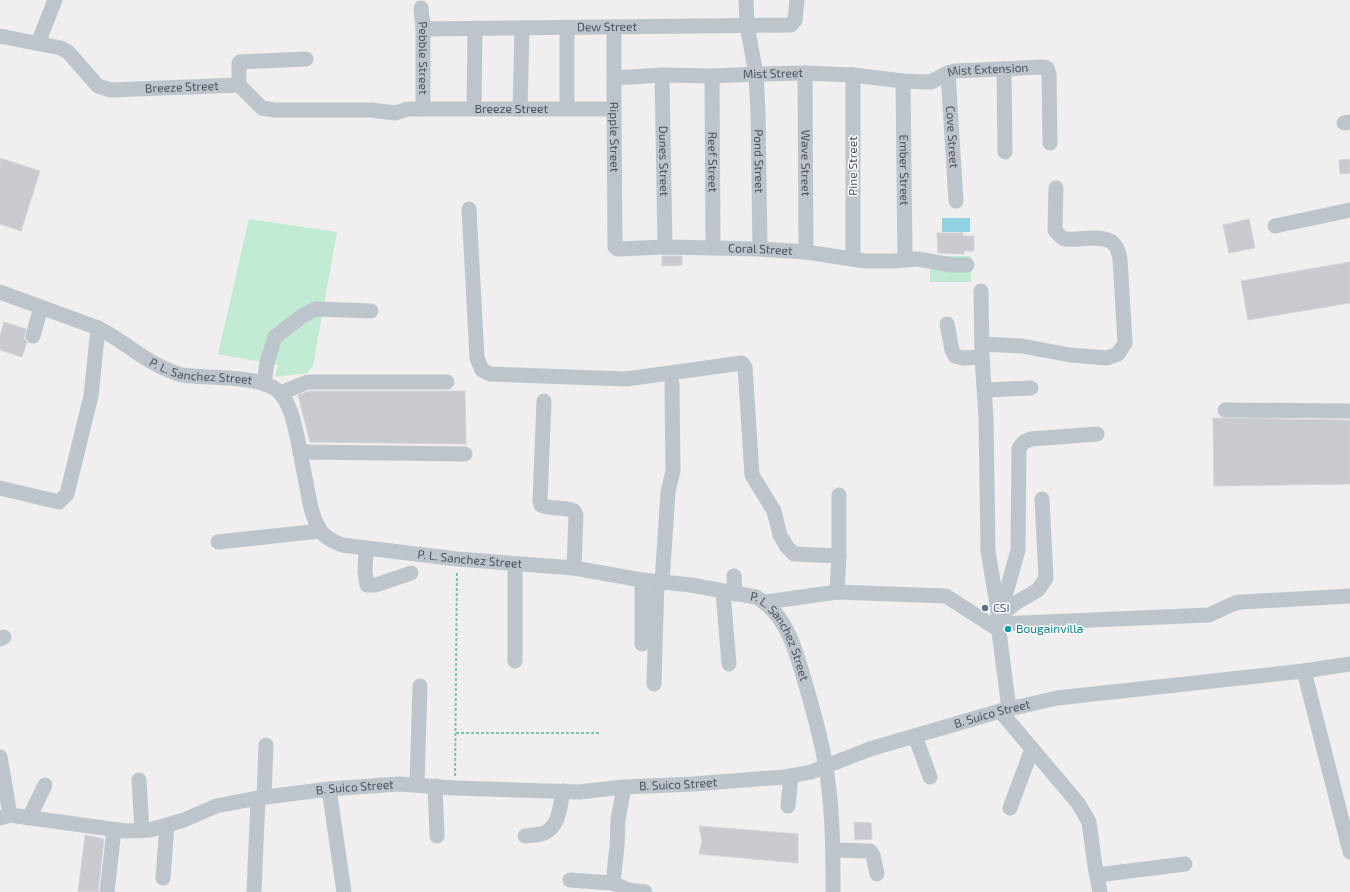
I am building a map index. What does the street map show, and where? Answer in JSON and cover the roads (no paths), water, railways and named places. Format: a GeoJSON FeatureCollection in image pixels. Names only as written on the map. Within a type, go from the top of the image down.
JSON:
{"type":"FeatureCollection","features":[{"type":"Feature","properties":{"kind":"street"},"geometry":{"type":"LineString","coordinates":[[38,43],[55,0]]}},
{"type":"Feature","properties":{"kind":"street","name":"Pond Street"},"geometry":{"type":"LineString","coordinates":[[746,0],[747,25],[756,74],[760,249]]}},
{"type":"Feature","properties":{"kind":"street","name":"Dew Street"},"geometry":{"type":"LineString","coordinates":[[423,29],[791,25],[795,20],[797,0]]}},
{"type":"Feature","properties":{"kind":"street","name":"Pebble Street"},"geometry":{"type":"LineString","coordinates":[[415,109],[423,29],[421,8]]}},
{"type":"Feature","properties":{"kind":"street"},"geometry":{"type":"LineString","coordinates":[[567,27],[567,108]]}},
{"type":"Feature","properties":{"kind":"street","name":"Ripple Street"},"geometry":{"type":"LineString","coordinates":[[614,27],[615,247]]}},
{"type":"Feature","properties":{"kind":"street"},"geometry":{"type":"LineString","coordinates":[[474,108],[475,28]]}},
{"type":"Feature","properties":{"kind":"street"},"geometry":{"type":"LineString","coordinates":[[520,109],[522,28]]}},
{"type":"Feature","properties":{"kind":"street","name":"Breeze Street"},"geometry":{"type":"LineString","coordinates":[[0,36],[61,48],[68,52],[98,86],[111,90],[239,85],[262,108],[275,110],[371,110],[394,102],[415,109],[614,108]]}},
{"type":"Feature","properties":{"kind":"street"},"geometry":{"type":"LineString","coordinates":[[239,85],[240,62],[306,59]]}},
{"type":"Feature","properties":{"kind":"street","name":"Mist Extension"},"geometry":{"type":"LineString","coordinates":[[931,82],[955,70],[1048,68],[1050,143]]}},
{"type":"Feature","properties":{"kind":"street"},"geometry":{"type":"LineString","coordinates":[[1004,69],[1005,152]]}},
{"type":"Feature","properties":{"kind":"street","name":"Mist Street"},"geometry":{"type":"LineString","coordinates":[[614,78],[662,75],[712,76],[805,73],[853,75],[904,81],[931,82]]}},
{"type":"Feature","properties":{"kind":"street","name":"Wave Street"},"geometry":{"type":"LineString","coordinates":[[805,73],[806,252]]}},
{"type":"Feature","properties":{"kind":"street","name":"Cove Street"},"geometry":{"type":"LineString","coordinates":[[948,73],[956,201]]}},
{"type":"Feature","properties":{"kind":"street","name":"Dunes Street"},"geometry":{"type":"LineString","coordinates":[[662,75],[665,247]]}},
{"type":"Feature","properties":{"kind":"street","name":"Pine Street"},"geometry":{"type":"LineString","coordinates":[[853,75],[853,258]]}},
{"type":"Feature","properties":{"kind":"street","name":"Reef Street"},"geometry":{"type":"LineString","coordinates":[[712,76],[713,248]]}},
{"type":"Feature","properties":{"kind":"street","name":"Ember Street"},"geometry":{"type":"LineString","coordinates":[[904,81],[905,259]]}},
{"type":"Feature","properties":{"kind":"street"},"geometry":{"type":"LineString","coordinates":[[947,324],[952,350],[955,356],[963,358],[982,351],[1022,346],[1070,355],[1107,358],[1118,354],[1125,343],[1120,259],[1118,249],[1114,243],[1106,240],[1094,238],[1064,239],[1058,234],[1056,230],[1056,188]]}},
{"type":"Feature","properties":{"kind":"street"},"geometry":{"type":"LineString","coordinates":[[469,209],[477,358],[482,370],[490,374],[626,379],[742,363],[745,367],[752,475],[774,511],[780,535],[787,547],[794,554],[840,556]]}},
{"type":"Feature","properties":{"kind":"street"},"geometry":{"type":"LineString","coordinates":[[1275,226],[1350,210]]}},
{"type":"Feature","properties":{"kind":"street","name":"Coral Street"},"geometry":{"type":"LineString","coordinates":[[615,247],[618,249],[665,247],[760,249],[806,252],[865,260],[893,261],[905,259],[952,265],[967,265]]}},
{"type":"Feature","properties":{"kind":"street"},"geometry":{"type":"LineString","coordinates":[[981,291],[982,351],[985,390],[988,551],[998,620],[1005,710],[1032,749],[1078,803],[1089,822],[1100,892]]}},
{"type":"Feature","properties":{"kind":"street","name":"P. L. Sanchez Street"},"geometry":{"type":"LineString","coordinates":[[0,292],[22,293],[40,307],[107,330],[136,348],[156,365],[181,375],[252,381],[273,387],[280,393],[290,407],[312,511],[320,531],[334,542],[342,546],[457,559],[574,568],[642,580],[691,585],[756,597],[766,602],[781,620],[799,662],[813,711],[826,767],[833,850],[833,892]]}},
{"type":"Feature","properties":{"kind":"street"},"geometry":{"type":"LineString","coordinates":[[33,336],[40,307]]}},
{"type":"Feature","properties":{"kind":"street"},"geometry":{"type":"LineString","coordinates":[[264,384],[275,337],[302,316],[316,309],[371,311]]}},
{"type":"Feature","properties":{"kind":"street"},"geometry":{"type":"LineString","coordinates":[[0,488],[58,502],[67,494],[107,330]]}},
{"type":"Feature","properties":{"kind":"street"},"geometry":{"type":"LineString","coordinates":[[280,393],[308,382],[448,382]]}},
{"type":"Feature","properties":{"kind":"street"},"geometry":{"type":"LineString","coordinates":[[654,684],[659,582],[668,492],[672,471],[672,384]]}},
{"type":"Feature","properties":{"kind":"street"},"geometry":{"type":"LineString","coordinates":[[985,390],[1031,388]]}},
{"type":"Feature","properties":{"kind":"street"},"geometry":{"type":"LineString","coordinates":[[544,401],[540,501],[541,505],[546,508],[570,509],[574,511],[576,515],[574,568]]}},
{"type":"Feature","properties":{"kind":"street"},"geometry":{"type":"LineString","coordinates":[[1226,410],[1350,411]]}},
{"type":"Feature","properties":{"kind":"street"},"geometry":{"type":"LineString","coordinates":[[998,620],[1018,550],[1019,448],[1024,442],[1031,439],[1097,434]]}},
{"type":"Feature","properties":{"kind":"street"},"geometry":{"type":"LineString","coordinates":[[300,452],[465,454]]}},
{"type":"Feature","properties":{"kind":"street"},"geometry":{"type":"LineString","coordinates":[[837,592],[840,556],[839,495]]}},
{"type":"Feature","properties":{"kind":"street"},"geometry":{"type":"LineString","coordinates":[[998,620],[1017,602],[1038,590],[1046,578],[1042,499]]}},
{"type":"Feature","properties":{"kind":"street"},"geometry":{"type":"LineString","coordinates":[[218,542],[320,531]]}},
{"type":"Feature","properties":{"kind":"street"},"geometry":{"type":"LineString","coordinates":[[366,549],[365,572],[367,584],[376,585],[411,573]]}},
{"type":"Feature","properties":{"kind":"street"},"geometry":{"type":"LineString","coordinates":[[515,661],[516,564]]}},
{"type":"Feature","properties":{"kind":"street"},"geometry":{"type":"LineString","coordinates":[[729,664],[729,593],[734,576]]}},
{"type":"Feature","properties":{"kind":"street"},"geometry":{"type":"LineString","coordinates":[[642,580],[642,644]]}},
{"type":"Feature","properties":{"kind":"street"},"geometry":{"type":"LineString","coordinates":[[766,602],[837,592],[946,596],[998,620],[1209,614],[1234,603],[1350,596]]}},
{"type":"Feature","properties":{"kind":"street","name":"B. Suico Street"},"geometry":{"type":"LineString","coordinates":[[5,817],[29,818],[114,830],[142,831],[184,820],[216,806],[261,797],[329,788],[417,784],[455,788],[579,792],[624,787],[693,784],[791,776],[826,767],[870,749],[1005,710],[1057,698],[1304,671],[1350,664]]}},
{"type":"Feature","properties":{"kind":"street"},"geometry":{"type":"LineString","coordinates":[[1304,671],[1350,852]]}},
{"type":"Feature","properties":{"kind":"street"},"geometry":{"type":"LineString","coordinates":[[417,784],[420,686]]}},
{"type":"Feature","properties":{"kind":"street"},"geometry":{"type":"LineString","coordinates":[[915,736],[930,777]]}},
{"type":"Feature","properties":{"kind":"street"},"geometry":{"type":"LineString","coordinates":[[254,892],[266,744]]}},
{"type":"Feature","properties":{"kind":"street"},"geometry":{"type":"LineString","coordinates":[[1010,808],[1032,749]]}},
{"type":"Feature","properties":{"kind":"street"},"geometry":{"type":"LineString","coordinates":[[0,757],[5,817]]}},
{"type":"Feature","properties":{"kind":"street"},"geometry":{"type":"LineString","coordinates":[[788,806],[791,776]]}},
{"type":"Feature","properties":{"kind":"street"},"geometry":{"type":"LineString","coordinates":[[139,780],[142,831]]}},
{"type":"Feature","properties":{"kind":"street"},"geometry":{"type":"LineString","coordinates":[[29,818],[45,785]]}},
{"type":"Feature","properties":{"kind":"street"},"geometry":{"type":"LineString","coordinates":[[436,786],[438,836]]}},
{"type":"Feature","properties":{"kind":"street"},"geometry":{"type":"LineString","coordinates":[[613,883],[618,820],[624,787]]}},
{"type":"Feature","properties":{"kind":"street"},"geometry":{"type":"LineString","coordinates":[[329,788],[344,892]]}},
{"type":"Feature","properties":{"kind":"street"},"geometry":{"type":"LineString","coordinates":[[525,836],[544,833],[552,828],[557,820],[563,791]]}},
{"type":"Feature","properties":{"kind":"street"},"geometry":{"type":"LineString","coordinates":[[163,878],[167,825]]}},
{"type":"Feature","properties":{"kind":"street"},"geometry":{"type":"LineString","coordinates":[[107,892],[114,830]]}},
{"type":"Feature","properties":{"kind":"street"},"geometry":{"type":"LineString","coordinates":[[833,850],[870,851],[873,855],[877,874]]}},
{"type":"Feature","properties":{"kind":"street"},"geometry":{"type":"LineString","coordinates":[[1096,874],[1185,864]]}},
{"type":"Feature","properties":{"kind":"street"},"geometry":{"type":"LineString","coordinates":[[570,880],[613,883],[628,890],[645,892]]}},
{"type":"Feature","properties":{"kind":"water"},"geometry":{"type":"Polygon","coordinates":[[[942,218],[970,218],[970,232],[942,232],[942,218]]]}},
{"type":"Feature","properties":{"kind":"place","name":"CSI"},"geometry":{"type":"Point","coordinates":[985,608]}},
{"type":"Feature","properties":{"kind":"place","name":"Bougainvilla"},"geometry":{"type":"Point","coordinates":[1008,629]}}]}
